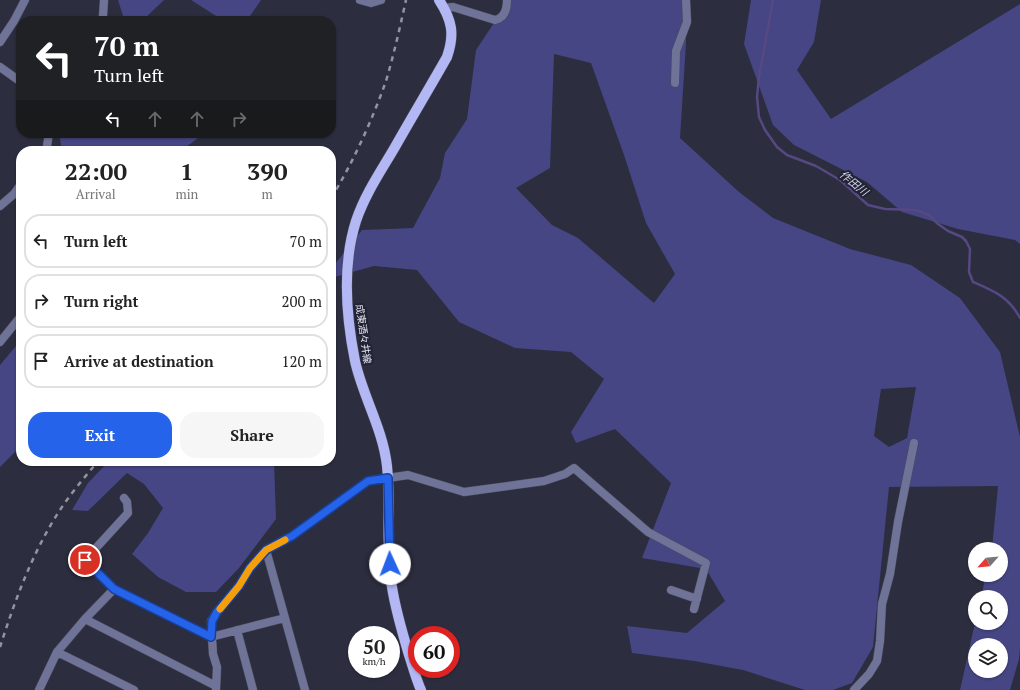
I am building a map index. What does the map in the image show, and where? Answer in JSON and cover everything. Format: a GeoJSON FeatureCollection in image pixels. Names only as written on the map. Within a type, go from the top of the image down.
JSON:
{"type":"FeatureCollection","features":[{"type":"Feature","properties":{"kind":"main road","name":"成東酒々井線"},"geometry":{"type":"LineString","coordinates":[[421,690],[397,612],[390,580],[388,478],[386,455],[361,384],[355,360],[347,300],[346,273],[356,222],[367,194],[447,57],[451,46],[452,35],[450,22],[441,4]]}},
{"type":"Feature","properties":{"kind":"street"},"geometry":{"type":"LineString","coordinates":[[17,16],[25,0]]}},
{"type":"Feature","properties":{"kind":"street"},"geometry":{"type":"LineString","coordinates":[[103,16],[104,0]]}},
{"type":"Feature","properties":{"kind":"street"},"geometry":{"type":"LineString","coordinates":[[360,0],[371,3],[381,0]]}},
{"type":"Feature","properties":{"kind":"street"},"geometry":{"type":"LineString","coordinates":[[441,4],[495,20],[504,16],[507,0]]}},
{"type":"Feature","properties":{"kind":"street"},"geometry":{"type":"LineString","coordinates":[[676,83],[676,51],[687,22],[686,0]]}},
{"type":"Feature","properties":{"kind":"street"},"geometry":{"type":"LineString","coordinates":[[0,42],[16,17]]}},
{"type":"Feature","properties":{"kind":"street"},"geometry":{"type":"LineString","coordinates":[[0,67],[16,78]]}},
{"type":"Feature","properties":{"kind":"street"},"geometry":{"type":"LineString","coordinates":[[0,206],[16,191]]}},
{"type":"Feature","properties":{"kind":"street"},"geometry":{"type":"LineString","coordinates":[[0,342],[16,322]]}},
{"type":"Feature","properties":{"kind":"street"},"geometry":{"type":"LineString","coordinates":[[854,690],[869,674],[877,661],[882,604],[890,574],[898,522],[914,443]]}},
{"type":"Feature","properties":{"kind":"street"},"geometry":{"type":"LineString","coordinates":[[85,619],[216,688],[217,667],[213,654],[211,637],[212,621],[217,612],[239,586],[250,568],[266,550],[292,536],[368,481],[408,475],[464,492],[544,481],[565,474],[574,468],[648,532],[706,563],[694,609]]}},
{"type":"Feature","properties":{"kind":"street"},"geometry":{"type":"LineString","coordinates":[[124,498],[127,502],[128,513],[85,560],[114,589],[211,637],[285,618]]}},
{"type":"Feature","properties":{"kind":"street"},"geometry":{"type":"LineString","coordinates":[[266,550],[305,690]]}},
{"type":"Feature","properties":{"kind":"street"},"geometry":{"type":"LineString","coordinates":[[39,690],[57,652],[85,619],[114,589]]}},
{"type":"Feature","properties":{"kind":"street"},"geometry":{"type":"LineString","coordinates":[[671,590],[697,599]]}},
{"type":"Feature","properties":{"kind":"street"},"geometry":{"type":"LineString","coordinates":[[237,630],[253,690]]}},
{"type":"Feature","properties":{"kind":"street"},"geometry":{"type":"LineString","coordinates":[[57,652],[134,690]]}},
{"type":"Feature","properties":{"kind":"shaded area"},"geometry":{"type":"Polygon","coordinates":[[[118,0],[164,0],[147,16],[123,16],[118,0]]]}},
{"type":"Feature","properties":{"kind":"shaded area"},"geometry":{"type":"Polygon","coordinates":[[[191,0],[261,0],[250,16],[216,16],[191,0]]]}},
{"type":"Feature","properties":{"kind":"shaded area"},"geometry":{"type":"Polygon","coordinates":[[[509,0],[685,0],[686,43],[680,138],[739,192],[773,218],[850,249],[911,265],[960,298],[1000,352],[1020,437],[1020,647],[1019,659],[1010,690],[960,690],[968,654],[968,678],[1008,678],[1008,638],[972,638],[973,630],[1008,630],[1008,590],[983,590],[984,582],[1008,582],[1008,542],[993,542],[998,486],[889,487],[873,647],[852,683],[833,690],[805,690],[743,670],[694,661],[632,653],[627,626],[687,633],[725,601],[706,569],[642,558],[671,483],[615,429],[576,443],[571,432],[604,379],[571,352],[515,348],[459,322],[417,270],[374,266],[336,277],[336,263],[362,230],[413,228],[440,178],[445,153],[467,119],[476,50],[509,0]],[[554,54],[550,168],[516,188],[552,225],[578,238],[654,303],[675,274],[646,223],[624,155],[591,63],[554,54]],[[916,387],[881,389],[874,436],[889,447],[907,438],[916,387]]]}},
{"type":"Feature","properties":{"kind":"shaded area"},"geometry":{"type":"Polygon","coordinates":[[[751,0],[821,0],[814,42],[797,70],[831,119],[1020,4],[1020,244],[1015,240],[958,229],[902,212],[867,182],[794,145],[773,125],[744,44],[751,0]]]}},
{"type":"Feature","properties":{"kind":"shaded area"},"geometry":{"type":"Polygon","coordinates":[[[60,138],[198,138],[187,146],[61,146],[60,138]]]}},
{"type":"Feature","properties":{"kind":"shaded area"},"geometry":{"type":"Polygon","coordinates":[[[16,346],[16,451],[0,467],[0,365],[16,346]]]}},
{"type":"Feature","properties":{"kind":"shaded area"},"geometry":{"type":"Polygon","coordinates":[[[104,466],[274,466],[276,519],[239,568],[216,592],[186,592],[158,577],[132,554],[148,533],[163,508],[144,484],[127,473],[88,511],[72,510],[88,483],[104,466]]]}},
{"type":"Feature","properties":{"kind":"waterway","name":"作田川"},"geometry":{"type":"LineString","coordinates":[[773,0],[759,77],[757,97],[759,117],[765,130],[777,147],[787,155],[816,166],[840,180],[868,205],[885,209],[916,210],[929,215],[948,231],[962,237],[970,249],[969,272],[973,282],[994,292],[1006,300],[1020,318]]}},
{"type":"Feature","properties":{"kind":"railway"},"geometry":{"type":"LineString","coordinates":[[336,190],[354,156],[381,95],[392,61],[406,0]]}},
{"type":"Feature","properties":{"kind":"railway"},"geometry":{"type":"LineString","coordinates":[[0,647],[18,594],[41,542],[64,504],[94,466]]}},
{"type":"Feature","properties":{"kind":"slow traffic"},"geometry":{"type":"LineString","coordinates":[[220,609],[239,586],[250,568],[266,550],[285,540]]}},
{"type":"Feature","properties":{"kind":"route"},"geometry":{"type":"LineString","coordinates":[[85,560],[114,589],[211,637],[212,621],[217,612],[239,586],[250,568],[266,550],[292,536],[368,481],[388,478],[390,564]]}}]}
